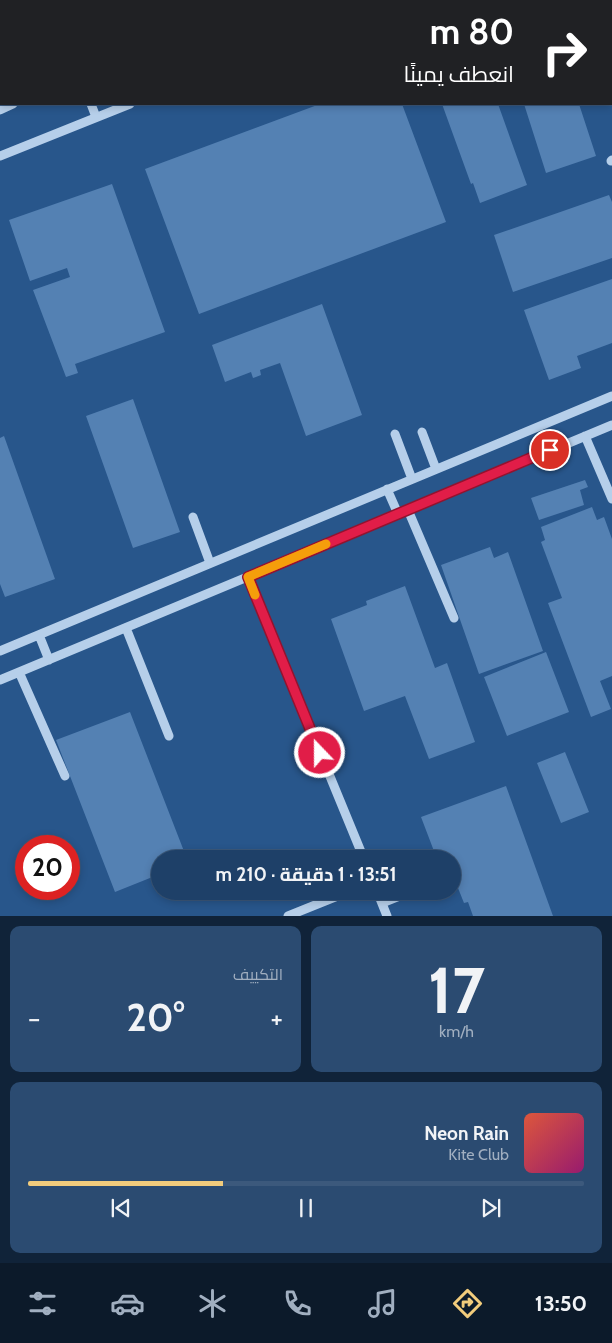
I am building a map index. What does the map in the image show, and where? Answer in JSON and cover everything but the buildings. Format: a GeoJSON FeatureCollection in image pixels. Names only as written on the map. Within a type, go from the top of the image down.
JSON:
{"type":"FeatureCollection","features":[{"type":"Feature","properties":{"kind":"lane"},"geometry":{"type":"LineString","coordinates":[[0,110],[12,105]]}},
{"type":"Feature","properties":{"kind":"lane"},"geometry":{"type":"LineString","coordinates":[[91,105],[96,118]]}},
{"type":"Feature","properties":{"kind":"lane"},"geometry":{"type":"LineString","coordinates":[[0,156],[128,105]]}},
{"type":"Feature","properties":{"kind":"lane"},"geometry":{"type":"LineString","coordinates":[[0,651],[612,396]]}},
{"type":"Feature","properties":{"kind":"lane"},"geometry":{"type":"LineString","coordinates":[[0,680],[612,425]]}},
{"type":"Feature","properties":{"kind":"lane"},"geometry":{"type":"LineString","coordinates":[[422,432],[436,469]]}},
{"type":"Feature","properties":{"kind":"lane"},"geometry":{"type":"LineString","coordinates":[[396,434],[412,479]]}},
{"type":"Feature","properties":{"kind":"lane"},"geometry":{"type":"LineString","coordinates":[[585,436],[612,499]]}},
{"type":"Feature","properties":{"kind":"lane"},"geometry":{"type":"LineString","coordinates":[[387,489],[398,514]]}},
{"type":"Feature","properties":{"kind":"lane"},"geometry":{"type":"LineString","coordinates":[[408,510],[454,618]]}},
{"type":"Feature","properties":{"kind":"lane"},"geometry":{"type":"LineString","coordinates":[[193,517],[210,563]]}},
{"type":"Feature","properties":{"kind":"lane"},"geometry":{"type":"LineString","coordinates":[[248,577],[360,850]]}},
{"type":"Feature","properties":{"kind":"lane"},"geometry":{"type":"LineString","coordinates":[[126,628],[169,736]]}},
{"type":"Feature","properties":{"kind":"lane"},"geometry":{"type":"LineString","coordinates":[[39,634],[49,660]]}},
{"type":"Feature","properties":{"kind":"lane"},"geometry":{"type":"LineString","coordinates":[[19,672],[65,776]]}},
{"type":"Feature","properties":{"kind":"lane"},"geometry":{"type":"LineString","coordinates":[[288,916],[328,900]]}},
{"type":"Feature","properties":{"kind":"lane"},"geometry":{"type":"LineString","coordinates":[[381,900],[387,916]]}},
{"type":"Feature","properties":{"kind":"lane"},"geometry":{"type":"LineString","coordinates":[[382,903],[390,900]]}},
{"type":"Feature","properties":{"kind":"slow traffic"},"geometry":{"type":"LineString","coordinates":[[255,595],[248,577],[326,544]]}},
{"type":"Feature","properties":{"kind":"route"},"geometry":{"type":"LineString","coordinates":[[320,753],[248,577],[550,450]]}}]}
